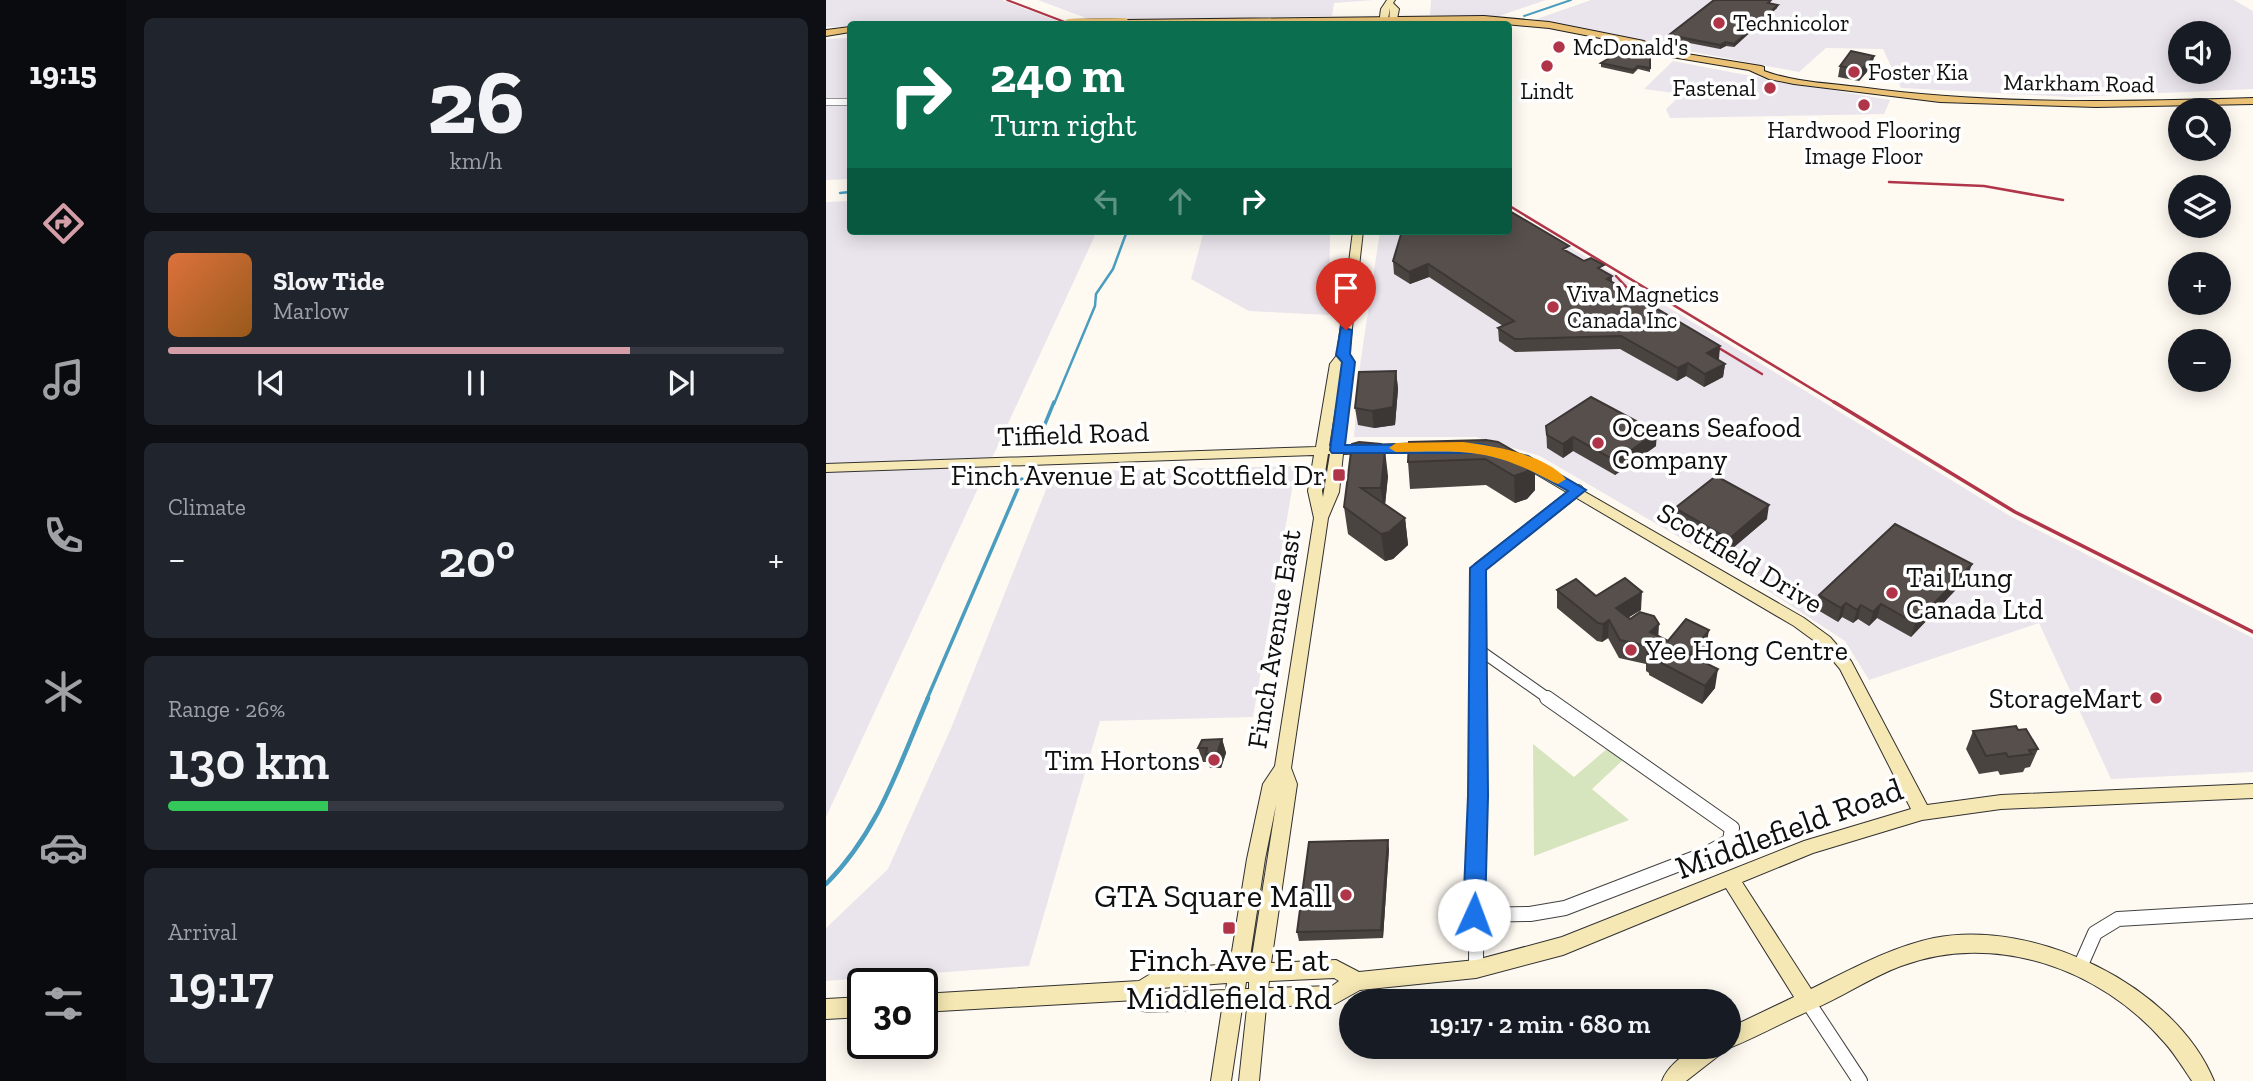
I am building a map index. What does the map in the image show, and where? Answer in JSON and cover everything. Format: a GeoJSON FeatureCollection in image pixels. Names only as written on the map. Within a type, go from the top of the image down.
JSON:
{"type":"FeatureCollection","features":[{"type":"Feature","properties":{"kind":"main road"},"geometry":{"type":"LineString","coordinates":[[1389,21],[1395,9],[1391,2]]}},
{"type":"Feature","properties":{"kind":"main road","name":"Markham Road"},"geometry":{"type":"LineString","coordinates":[[1420,21],[1505,21]]}},
{"type":"Feature","properties":{"kind":"main road","name":"Markham Road"},"geometry":{"type":"LineString","coordinates":[[1512,22],[1644,44],[1652,49]]}},
{"type":"Feature","properties":{"kind":"main road","name":"Markham Road"},"geometry":{"type":"LineString","coordinates":[[1512,27],[1652,49],[1853,90],[1936,100],[2086,106],[2253,101]]}},
{"type":"Feature","properties":{"kind":"main road"},"geometry":{"type":"LineString","coordinates":[[828,33],[847,32]]}},
{"type":"Feature","properties":{"kind":"main road","name":"Markham Road"},"geometry":{"type":"LineString","coordinates":[[1988,101],[2253,93]]}},
{"type":"Feature","properties":{"kind":"main road","name":"Finch Avenue East"},"geometry":{"type":"LineString","coordinates":[[1221,1081],[1237,972],[1272,785],[1283,768],[1321,518],[1332,492],[1329,450],[1336,364],[1343,355],[1358,235]]}},
{"type":"Feature","properties":{"kind":"main road"},"geometry":{"type":"LineString","coordinates":[[1329,450],[1448,446]]}},
{"type":"Feature","properties":{"kind":"main road","name":"Tiffield Road"},"geometry":{"type":"LineString","coordinates":[[826,468],[1329,450]]}},
{"type":"Feature","properties":{"kind":"main road","name":"Scottfield Drive"},"geometry":{"type":"LineString","coordinates":[[1510,454],[1578,490],[1799,622],[1825,641],[1855,680],[1922,813]]}},
{"type":"Feature","properties":{"kind":"main road","name":"Finch Avenue East"},"geometry":{"type":"LineString","coordinates":[[1249,1081],[1262,953],[1288,784],[1283,768]]}},
{"type":"Feature","properties":{"kind":"main road","name":"Middlefield Road"},"geometry":{"type":"LineString","coordinates":[[1142,990],[1147,1003],[1232,1002],[1335,995],[1357,981],[1476,969],[1563,946],[1810,846],[1922,813],[2001,802],[2253,791]]}},
{"type":"Feature","properties":{"kind":"main road"},"geometry":{"type":"LineString","coordinates":[[1730,879],[1808,1002]]}},
{"type":"Feature","properties":{"kind":"main road"},"geometry":{"type":"LineString","coordinates":[[1741,1033],[1899,957],[1963,943],[2006,944],[2042,952],[2080,967],[2126,995],[2169,1033],[2204,1081]]}},
{"type":"Feature","properties":{"kind":"main road","name":"Middlefield Road"},"geometry":{"type":"LineString","coordinates":[[938,1002],[1142,990],[1157,979],[1237,972],[1336,969],[1357,981]]}},
{"type":"Feature","properties":{"kind":"main road"},"geometry":{"type":"LineString","coordinates":[[826,1009],[847,1008]]}},
{"type":"Feature","properties":{"kind":"main road"},"geometry":{"type":"LineString","coordinates":[[1672,1081],[1697,1059]]}},
{"type":"Feature","properties":{"kind":"street"},"geometry":{"type":"LineString","coordinates":[[826,102],[847,102]]}},
{"type":"Feature","properties":{"kind":"street"},"geometry":{"type":"LineString","coordinates":[[1476,969],[1474,915],[1478,568],[1578,490]]}},
{"type":"Feature","properties":{"kind":"street"},"geometry":{"type":"LineString","coordinates":[[1474,915],[1530,914],[1565,908],[1708,853],[1730,841],[1732,828],[1478,649]]}},
{"type":"Feature","properties":{"kind":"street"},"geometry":{"type":"LineString","coordinates":[[2080,967],[2091,938],[2108,920],[2127,916],[2253,911]]}},
{"type":"Feature","properties":{"kind":"street"},"geometry":{"type":"LineString","coordinates":[[1808,1002],[1860,1081]]}},
{"type":"Feature","properties":{"kind":"shaded area"},"geometry":{"type":"Polygon","coordinates":[[[826,0],[1002,0],[1057,21],[847,21],[847,27],[826,27],[826,0]]]}},
{"type":"Feature","properties":{"kind":"shaded area"},"geometry":{"type":"Polygon","coordinates":[[[1038,0],[1374,0],[1334,3],[1332,16],[1094,21],[1038,0]]]}},
{"type":"Feature","properties":{"kind":"shaded area"},"geometry":{"type":"Polygon","coordinates":[[[1431,0],[1546,0],[1496,17],[1430,15],[1431,0]]]}},
{"type":"Feature","properties":{"kind":"shaded area"},"geometry":{"type":"Polygon","coordinates":[[[1591,0],[2234,0],[2253,11],[2253,89],[2071,97],[1901,88],[1883,49],[1826,48],[1799,72],[1531,21],[1591,0]]]}},
{"type":"Feature","properties":{"kind":"shaded area"},"geometry":{"type":"Polygon","coordinates":[[[847,38],[847,179],[826,180],[826,39],[847,38]]]}},
{"type":"Feature","properties":{"kind":"shaded area"},"geometry":{"type":"Polygon","coordinates":[[[1673,61],[1890,100],[1884,114],[1670,118],[1666,109],[1682,94],[1644,89],[1673,61]]]}},
{"type":"Feature","properties":{"kind":"shaded area"},"geometry":{"type":"Polygon","coordinates":[[[847,201],[847,235],[1095,235],[826,817],[826,202],[847,201]]]}},
{"type":"Feature","properties":{"kind":"shaded area"},"geometry":{"type":"Polygon","coordinates":[[[1512,212],[2010,516],[2253,638],[2253,772],[2111,779],[2039,623],[1869,680],[1845,641],[1744,575],[1540,456],[1476,437],[1354,437],[1359,372],[1379,235],[1512,235],[1512,212]]]}},
{"type":"Feature","properties":{"kind":"shaded area"},"geometry":{"type":"Polygon","coordinates":[[[1203,235],[1330,235],[1329,315],[1249,311],[1191,279],[1203,235]]]}},
{"type":"Feature","properties":{"kind":"shaded area"},"geometry":{"type":"Polygon","coordinates":[[[1296,466],[1253,717],[1100,721],[1029,966],[938,973],[938,968],[847,968],[847,979],[826,981],[826,928],[888,869],[952,726],[1053,472],[1296,466]]]}},
{"type":"Feature","properties":{"kind":"green space"},"geometry":{"type":"Polygon","coordinates":[[[1533,744],[1574,777],[1608,748],[1623,760],[1592,789],[1629,820],[1534,856],[1533,744]]]}},
{"type":"Feature","properties":{"kind":"building","name":"Technicolor"},"geometry":{"type":"Polygon","coordinates":[[[1714,0],[1771,0],[1768,3],[1778,5],[1734,44],[1726,42],[1720,45],[1669,35],[1714,0]]]}},
{"type":"Feature","properties":{"kind":"building"},"geometry":{"type":"Polygon","coordinates":[[[1851,51],[1874,56],[1861,70],[1840,66],[1851,51]]]}},
{"type":"Feature","properties":{"kind":"building"},"geometry":{"type":"Polygon","coordinates":[[[1620,52],[1650,57],[1650,68],[1638,66],[1633,70],[1601,63],[1620,52]]]}},
{"type":"Feature","properties":{"kind":"building","name":"Viva Magnetics Canada Inc"},"geometry":{"type":"Polygon","coordinates":[[[1512,212],[1569,246],[1563,249],[1584,261],[1591,258],[1604,265],[1598,268],[1612,276],[1607,279],[1720,346],[1707,353],[1725,364],[1705,374],[1688,363],[1678,368],[1621,336],[1515,339],[1498,328],[1514,321],[1428,264],[1409,272],[1393,261],[1401,235],[1512,235],[1512,212]]]}},
{"type":"Feature","properties":{"kind":"building"},"geometry":{"type":"Polygon","coordinates":[[[1396,371],[1393,407],[1372,411],[1355,408],[1359,372],[1396,371]]]}},
{"type":"Feature","properties":{"kind":"building","name":"Oceans Seafood Company"},"geometry":{"type":"Polygon","coordinates":[[[1591,397],[1657,432],[1616,461],[1573,437],[1563,444],[1547,435],[1546,426],[1591,397]]]}},
{"type":"Feature","properties":{"kind":"building"},"geometry":{"type":"Polygon","coordinates":[[[1409,442],[1498,442],[1535,463],[1526,472],[1514,476],[1485,459],[1408,462],[1409,442]]]}},
{"type":"Feature","properties":{"kind":"building"},"geometry":{"type":"Polygon","coordinates":[[[1352,444],[1381,444],[1385,450],[1381,488],[1361,488],[1405,518],[1389,532],[1381,534],[1344,507],[1352,444]]]}},
{"type":"Feature","properties":{"kind":"building"},"geometry":{"type":"Polygon","coordinates":[[[1716,476],[1769,505],[1729,539],[1675,508],[1716,476]]]}},
{"type":"Feature","properties":{"kind":"building","name":"Tai Lung Canada Ltd"},"geometry":{"type":"Polygon","coordinates":[[[1895,524],[1972,564],[1915,623],[1881,604],[1873,612],[1861,605],[1857,610],[1846,603],[1841,608],[1819,595],[1895,524]]]}},
{"type":"Feature","properties":{"kind":"building"},"geometry":{"type":"Polygon","coordinates":[[[1625,578],[1642,592],[1616,608],[1630,619],[1640,612],[1654,616],[1659,624],[1650,632],[1668,641],[1686,619],[1709,630],[1689,655],[1718,669],[1705,686],[1650,657],[1652,655],[1647,653],[1652,647],[1620,640],[1609,620],[1603,624],[1598,623],[1557,590],[1576,579],[1596,596],[1625,578]]]}},
{"type":"Feature","properties":{"kind":"building"},"geometry":{"type":"Polygon","coordinates":[[[2016,726],[2018,730],[2026,729],[2038,749],[2029,750],[2032,754],[2008,757],[2006,753],[1986,756],[1973,731],[2016,726]]]}},
{"type":"Feature","properties":{"kind":"building"},"geometry":{"type":"Polygon","coordinates":[[[1222,739],[1217,754],[1206,754],[1207,748],[1198,748],[1202,740],[1222,739]]]}},
{"type":"Feature","properties":{"kind":"building","name":"GTA Square Mall"},"geometry":{"type":"Polygon","coordinates":[[[1388,840],[1381,930],[1297,932],[1309,842],[1388,840]]]}},
{"type":"Feature","properties":{"kind":"waterway"},"geometry":{"type":"LineString","coordinates":[[1524,16],[1571,0]]}},
{"type":"Feature","properties":{"kind":"waterway"},"geometry":{"type":"LineString","coordinates":[[840,193],[847,192]]}},
{"type":"Feature","properties":{"kind":"waterway"},"geometry":{"type":"LineString","coordinates":[[1054,404],[1095,306],[1096,294],[1113,269],[1126,235]]}},
{"type":"Feature","properties":{"kind":"waterway"},"geometry":{"type":"LineString","coordinates":[[1038,441],[1054,402]]}},
{"type":"Feature","properties":{"kind":"waterway"},"geometry":{"type":"LineString","coordinates":[[927,699],[1022,479]]}},
{"type":"Feature","properties":{"kind":"waterway"},"geometry":{"type":"LineString","coordinates":[[826,884],[844,864],[874,820],[928,698]]}},
{"type":"Feature","properties":{"kind":"railway"},"geometry":{"type":"LineString","coordinates":[[1007,0],[1062,21]]}},
{"type":"Feature","properties":{"kind":"railway"},"geometry":{"type":"LineString","coordinates":[[1889,182],[1984,186],[2063,200]]}},
{"type":"Feature","properties":{"kind":"railway"},"geometry":{"type":"LineString","coordinates":[[1512,207],[1837,404]]}},
{"type":"Feature","properties":{"kind":"railway"},"geometry":{"type":"LineString","coordinates":[[1616,276],[1630,291],[1654,308]]}},
{"type":"Feature","properties":{"kind":"railway"},"geometry":{"type":"LineString","coordinates":[[1704,339],[1762,374]]}},
{"type":"Feature","properties":{"kind":"railway"},"geometry":{"type":"LineString","coordinates":[[1834,402],[2015,512],[2253,632]]}},
{"type":"Feature","properties":{"kind":"slow traffic"},"geometry":{"type":"LineString","coordinates":[[1396,448],[1448,446],[1496,451],[1523,459],[1558,479]]}},
{"type":"Feature","properties":{"kind":"place","name":"Technicolor"},"geometry":{"type":"Point","coordinates":[1719,23]}},
{"type":"Feature","properties":{"kind":"place","name":"McDonald's"},"geometry":{"type":"Point","coordinates":[1559,47]}},
{"type":"Feature","properties":{"kind":"place","name":"Lindt"},"geometry":{"type":"Point","coordinates":[1547,66]}},
{"type":"Feature","properties":{"kind":"place","name":"Foster Kia"},"geometry":{"type":"Point","coordinates":[1854,72]}},
{"type":"Feature","properties":{"kind":"place","name":"Fastenal"},"geometry":{"type":"Point","coordinates":[1770,88]}},
{"type":"Feature","properties":{"kind":"place","name":"Hardwood Flooring Image Floor"},"geometry":{"type":"Point","coordinates":[1864,105]}},
{"type":"Feature","properties":{"kind":"place","name":"Viva Magnetics Canada Inc"},"geometry":{"type":"Point","coordinates":[1553,307]}},
{"type":"Feature","properties":{"kind":"place","name":"Oceans Seafood Company"},"geometry":{"type":"Point","coordinates":[1598,443]}},
{"type":"Feature","properties":{"kind":"place","name":"Finch Avenue E at Scottfield Dr"},"geometry":{"type":"Point","coordinates":[1339,475]}},
{"type":"Feature","properties":{"kind":"place","name":"Tai Lung Canada Ltd"},"geometry":{"type":"Point","coordinates":[1892,593]}},
{"type":"Feature","properties":{"kind":"place","name":"Yee Hong Centre"},"geometry":{"type":"Point","coordinates":[1631,650]}},
{"type":"Feature","properties":{"kind":"place","name":"StorageMart"},"geometry":{"type":"Point","coordinates":[2156,698]}},
{"type":"Feature","properties":{"kind":"place","name":"Tim Hortons"},"geometry":{"type":"Point","coordinates":[1214,760]}},
{"type":"Feature","properties":{"kind":"place","name":"GTA Square Mall"},"geometry":{"type":"Point","coordinates":[1346,895]}},
{"type":"Feature","properties":{"kind":"place","name":"Finch Ave E at Middlefield Rd"},"geometry":{"type":"Point","coordinates":[1229,928]}},
{"type":"Feature","properties":{"kind":"route"},"geometry":{"type":"LineString","coordinates":[[1346,330],[1343,355],[1349,362],[1337,450],[1448,446],[1480,448],[1523,459],[1578,490],[1478,568],[1478,796],[1474,915]]}}]}
